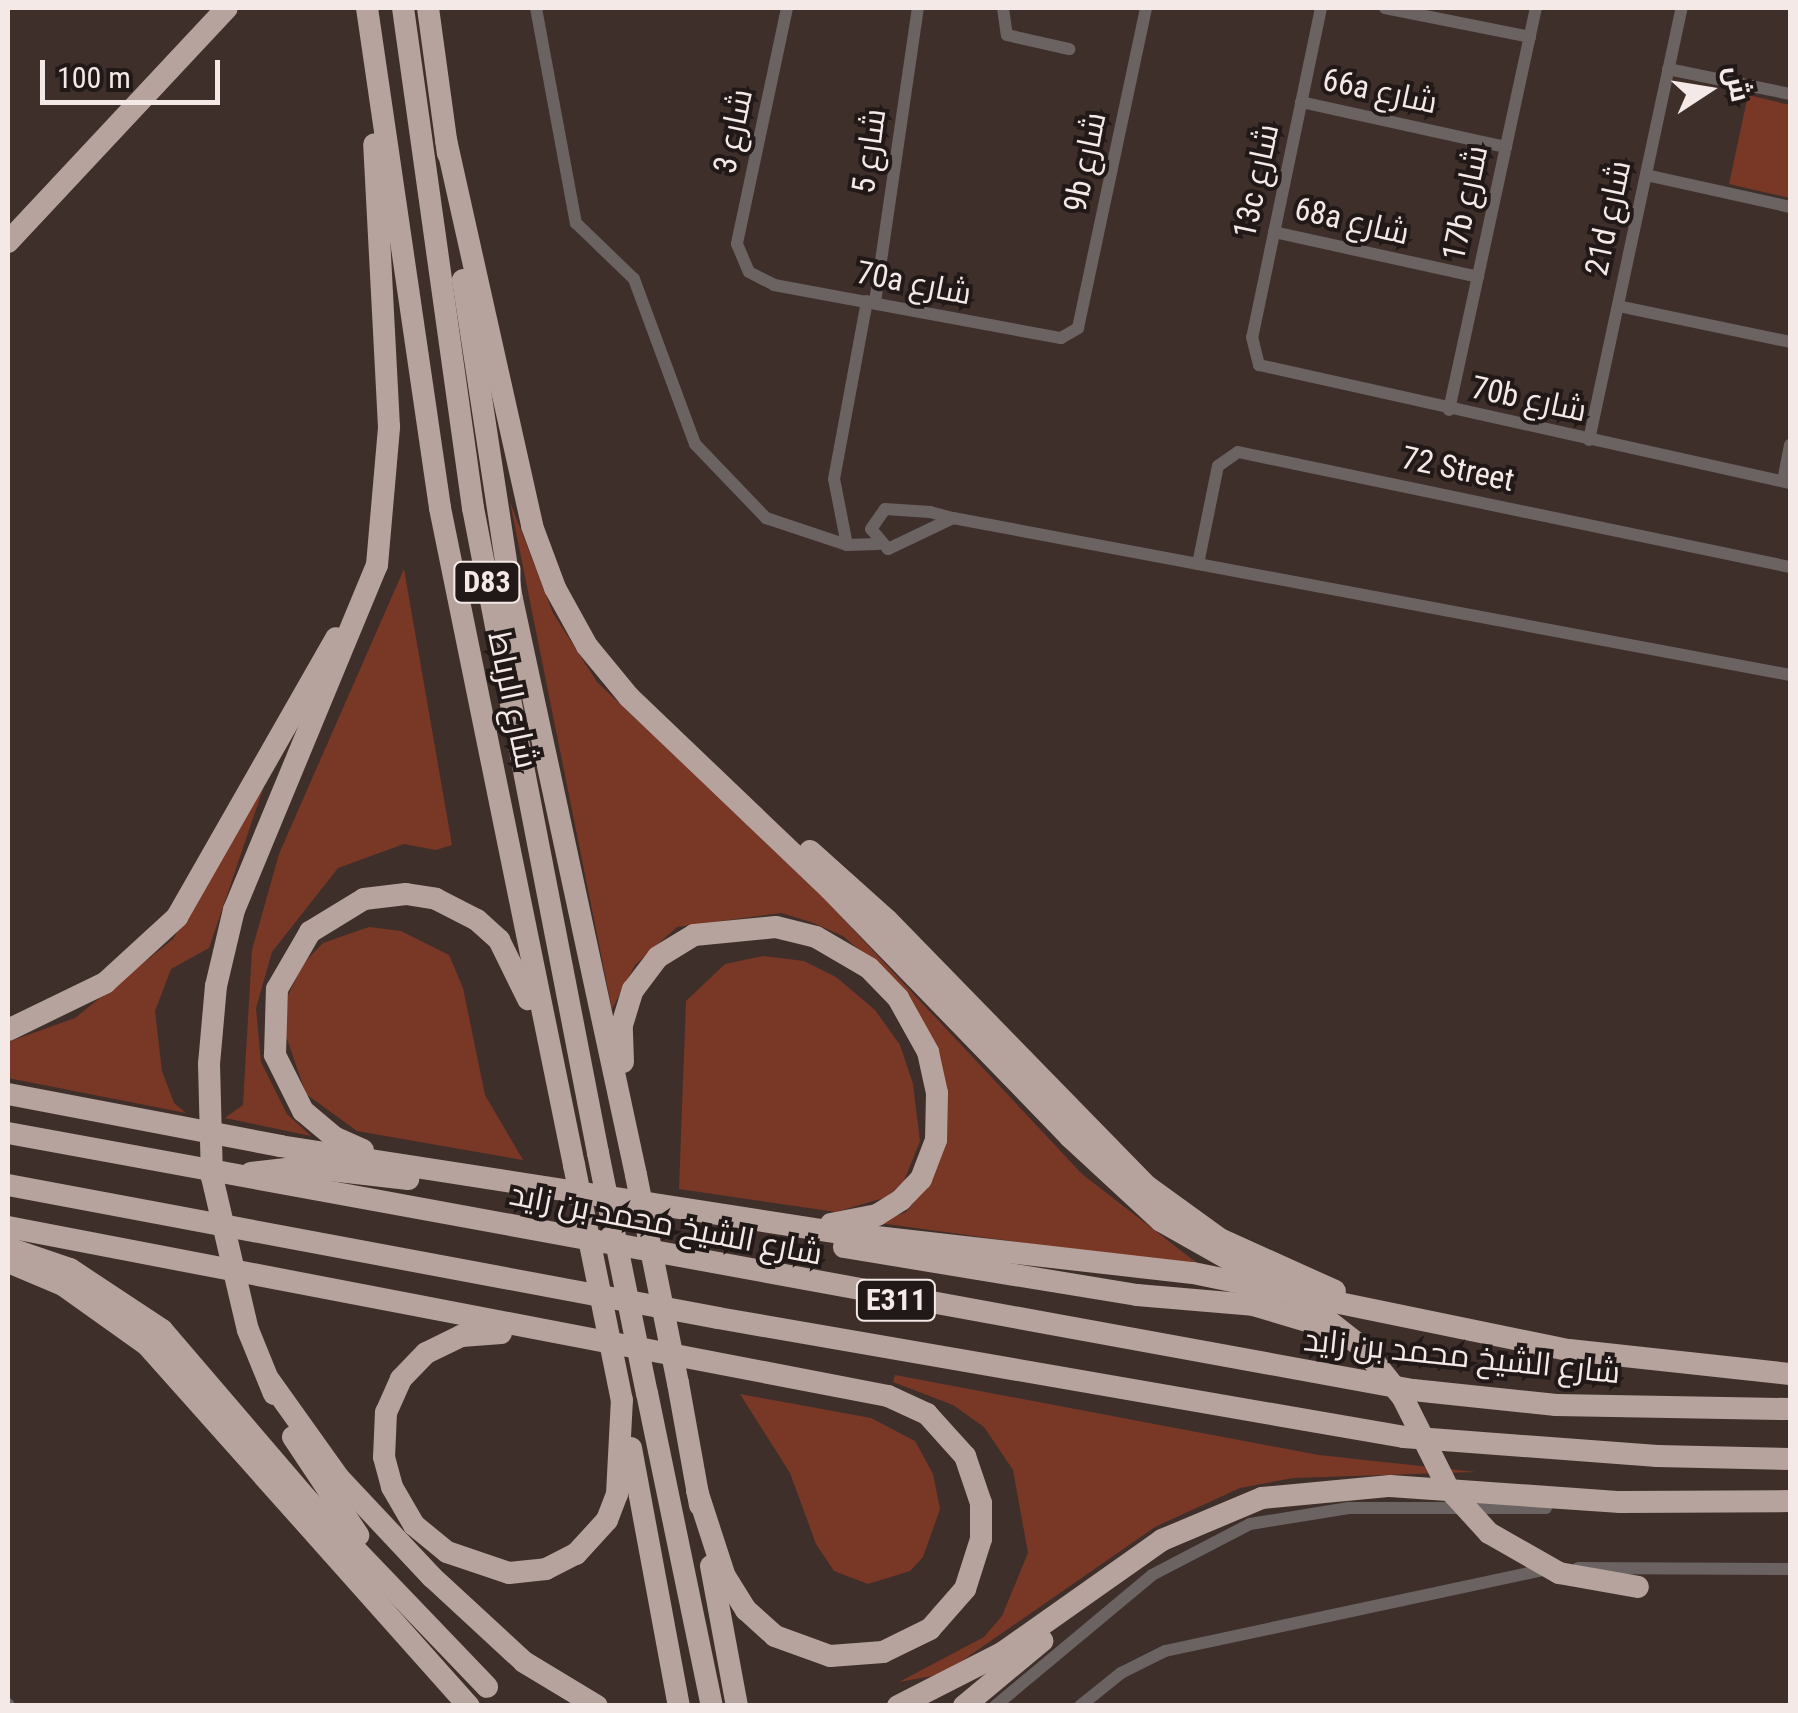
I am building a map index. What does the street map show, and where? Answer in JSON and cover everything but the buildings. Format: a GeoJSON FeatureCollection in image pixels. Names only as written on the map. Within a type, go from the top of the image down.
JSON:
{"type":"FeatureCollection","features":[{"type":"Feature","properties":{"kind":"highway"},"geometry":{"type":"LineString","coordinates":[[8,242],[227,8]]}},
{"type":"Feature","properties":{"kind":"highway","name":"شارع الرباط"},"geometry":{"type":"LineString","coordinates":[[367,8],[440,508],[622,1400]]}},
{"type":"Feature","properties":{"kind":"highway","name":"شارع الرباط"},"geometry":{"type":"LineString","coordinates":[[403,8],[473,508],[598,1153],[712,1706]]}},
{"type":"Feature","properties":{"kind":"highway"},"geometry":{"type":"LineString","coordinates":[[428,8],[505,561],[636,1175],[737,1706]]}},
{"type":"Feature","properties":{"kind":"highway"},"geometry":{"type":"LineString","coordinates":[[377,81],[375,180],[390,427],[376,565],[234,910],[216,986],[208,1064],[218,1214],[248,1330],[328,1496],[495,1697]]}},
{"type":"Feature","properties":{"kind":"highway"},"geometry":{"type":"LineString","coordinates":[[446,140],[542,558],[587,646],[696,762],[842,900],[1070,1137],[1162,1220],[1302,1301],[1351,1338],[1394,1384],[1438,1471],[1489,1533],[1559,1573],[1638,1587]]}},
{"type":"Feature","properties":{"kind":"highway"},"geometry":{"type":"LineString","coordinates":[[8,1030],[106,983],[177,918],[376,565]]}},
{"type":"Feature","properties":{"kind":"highway"},"geometry":{"type":"LineString","coordinates":[[696,762],[859,894],[1090,1134],[1184,1216],[1257,1258],[1414,1319]]}},
{"type":"Feature","properties":{"kind":"highway"},"geometry":{"type":"LineString","coordinates":[[555,1064],[540,1046],[523,978],[508,952],[477,920],[450,905],[406,894],[364,899],[322,921],[299,944],[282,973],[272,1022],[280,1071],[303,1111],[357,1148],[786,1224],[1193,1272],[1569,1350],[1790,1374]]}},
{"type":"Feature","properties":{"kind":"highway"},"geometry":{"type":"LineString","coordinates":[[636,1175],[622,1037],[640,978],[681,941],[707,931],[755,926],[816,938],[870,968],[910,1015],[933,1072],[938,1126],[920,1179],[890,1208],[852,1221],[786,1224]]}},
{"type":"Feature","properties":{"kind":"highway"},"geometry":{"type":"LineString","coordinates":[[8,1094],[280,1146],[480,1172]]}},
{"type":"Feature","properties":{"kind":"highway","name":"شارع الشيخ محمد بن زايد"},"geometry":{"type":"LineString","coordinates":[[8,1132],[1413,1390],[1556,1404],[1790,1409]]}},
{"type":"Feature","properties":{"kind":"highway"},"geometry":{"type":"LineString","coordinates":[[242,1176],[304,1168],[508,1191],[1137,1294],[1274,1308],[1351,1338]]}},
{"type":"Feature","properties":{"kind":"highway","name":"E311"},"geometry":{"type":"LineString","coordinates":[[8,1184],[718,1318],[1404,1437],[1639,1456],[1790,1459]]}},
{"type":"Feature","properties":{"kind":"highway"},"geometry":{"type":"LineString","coordinates":[[8,1227],[827,1382],[914,1407],[948,1433],[972,1469],[982,1538],[964,1588],[930,1628],[883,1652],[830,1656],[793,1646],[746,1610],[725,1577],[697,1491]]}},
{"type":"Feature","properties":{"kind":"highway"},"geometry":{"type":"LineString","coordinates":[[8,1248],[70,1269],[162,1330],[316,1509],[495,1697]]}},
{"type":"Feature","properties":{"kind":"highway"},"geometry":{"type":"LineString","coordinates":[[8,1262],[62,1285],[147,1345],[469,1706]]}},
{"type":"Feature","properties":{"kind":"highway"},"geometry":{"type":"LineString","coordinates":[[547,1332],[461,1336],[426,1353],[401,1379],[386,1412],[384,1458],[398,1500],[424,1535],[496,1572],[535,1571],[576,1554],[607,1520],[617,1494],[622,1400]]}},
{"type":"Feature","properties":{"kind":"highway"},"geometry":{"type":"LineString","coordinates":[[269,1380],[339,1478],[432,1577],[515,1655],[597,1706]]}},
{"type":"Feature","properties":{"kind":"highway"},"geometry":{"type":"LineString","coordinates":[[622,1400],[678,1706]]}},
{"type":"Feature","properties":{"kind":"highway"},"geometry":{"type":"LineString","coordinates":[[898,1706],[970,1673],[1114,1574],[1205,1518],[1304,1490],[1390,1486],[1620,1502],[1790,1501]]}},
{"type":"Feature","properties":{"kind":"highway"},"geometry":{"type":"LineString","coordinates":[[964,1706],[1114,1574]]}},
{"type":"Feature","properties":{"kind":"street"},"geometry":{"type":"LineString","coordinates":[[536,8],[576,223],[634,279],[689,435],[766,518],[846,545],[900,547],[921,530],[954,518]]}},
{"type":"Feature","properties":{"kind":"street","name":"شارع 3"},"geometry":{"type":"LineString","coordinates":[[743,265],[737,244],[787,8]]}},
{"type":"Feature","properties":{"kind":"street","name":"شارع 5"},"geometry":{"type":"LineString","coordinates":[[846,545],[834,480],[871,302],[918,8]]}},
{"type":"Feature","properties":{"kind":"street"},"geometry":{"type":"LineString","coordinates":[[1003,8],[1006,35],[1069,49]]}},
{"type":"Feature","properties":{"kind":"street","name":"9b شارع"},"geometry":{"type":"LineString","coordinates":[[1078,328],[1146,8]]}},
{"type":"Feature","properties":{"kind":"street","name":"13c شارع"},"geometry":{"type":"LineString","coordinates":[[1259,365],[1252,338],[1321,8]]}},
{"type":"Feature","properties":{"kind":"street"},"geometry":{"type":"LineString","coordinates":[[1385,8],[1530,38]]}},
{"type":"Feature","properties":{"kind":"street","name":"17b شارع"},"geometry":{"type":"LineString","coordinates":[[1449,410],[1536,8]]}},
{"type":"Feature","properties":{"kind":"street","name":"21d شارع"},"geometry":{"type":"LineString","coordinates":[[1589,440],[1682,8]]}},
{"type":"Feature","properties":{"kind":"street"},"geometry":{"type":"LineString","coordinates":[[1668,69],[1790,94]]}},
{"type":"Feature","properties":{"kind":"street","name":"66a شارع"},"geometry":{"type":"LineString","coordinates":[[1301,102],[1506,147]]}},
{"type":"Feature","properties":{"kind":"street"},"geometry":{"type":"LineString","coordinates":[[1646,176],[1790,206]]}},
{"type":"Feature","properties":{"kind":"street","name":"68a شارع"},"geometry":{"type":"LineString","coordinates":[[1274,232],[1478,277]]}},
{"type":"Feature","properties":{"kind":"street","name":"70a شارع"},"geometry":{"type":"LineString","coordinates":[[743,265],[765,282],[1056,338],[1078,328]]}},
{"type":"Feature","properties":{"kind":"street"},"geometry":{"type":"LineString","coordinates":[[1618,306],[1790,342]]}},
{"type":"Feature","properties":{"kind":"street","name":"70b شارع"},"geometry":{"type":"LineString","coordinates":[[1259,365],[1787,482]]}},
{"type":"Feature","properties":{"kind":"street"},"geometry":{"type":"LineString","coordinates":[[1787,482],[1790,445]]}},
{"type":"Feature","properties":{"kind":"street","name":"72 Street"},"geometry":{"type":"LineString","coordinates":[[1198,564],[1218,466],[1238,452],[1790,567]]}},
{"type":"Feature","properties":{"kind":"street"},"geometry":{"type":"LineString","coordinates":[[878,544],[871,524],[885,509],[954,518],[1790,675]]}},
{"type":"Feature","properties":{"kind":"street"},"geometry":{"type":"LineString","coordinates":[[995,1706],[1152,1575],[1250,1524],[1349,1508],[1558,1508],[1620,1502]]}},
{"type":"Feature","properties":{"kind":"street"},"geometry":{"type":"LineString","coordinates":[[1080,1706],[1121,1672],[1165,1651],[1484,1578],[1584,1568],[1790,1570]]}},
{"type":"Feature","properties":{"kind":"shaded area"},"geometry":{"type":"Polygon","coordinates":[[[1748,95],[1790,105],[1790,198],[1729,184],[1748,95]]]}},
{"type":"Feature","properties":{"kind":"shaded area"},"geometry":{"type":"Polygon","coordinates":[[[510,502],[553,613],[597,682],[807,880],[1082,1174],[1202,1267],[879,1223],[906,1212],[923,1191],[937,1053],[896,981],[843,936],[811,922],[781,913],[677,927],[635,965],[612,1009],[510,502]]]}},
{"type":"Feature","properties":{"kind":"shaded area"},"geometry":{"type":"Polygon","coordinates":[[[404,569],[452,845],[436,850],[404,844],[338,868],[272,952],[256,1008],[261,1062],[287,1114],[311,1136],[225,1118],[243,1105],[252,950],[279,854],[404,569]]]}},
{"type":"Feature","properties":{"kind":"shaded area"},"geometry":{"type":"Polygon","coordinates":[[[265,783],[209,948],[171,969],[155,1011],[162,1071],[174,1103],[186,1113],[8,1078],[8,1042],[75,1018],[173,939],[265,783]]]}},
{"type":"Feature","properties":{"kind":"shaded area"},"geometry":{"type":"Polygon","coordinates":[[[369,927],[401,931],[449,955],[463,988],[485,1095],[523,1160],[357,1131],[306,1094],[285,1033],[288,995],[303,964],[323,943],[369,927]]]}},
{"type":"Feature","properties":{"kind":"shaded area"},"geometry":{"type":"Polygon","coordinates":[[[763,956],[804,961],[836,977],[875,1010],[900,1045],[913,1084],[920,1141],[904,1181],[887,1197],[836,1212],[679,1189],[686,1001],[725,964],[763,956]]]}},
{"type":"Feature","properties":{"kind":"shaded area"},"geometry":{"type":"Polygon","coordinates":[[[895,1375],[1319,1455],[1476,1472],[1293,1478],[1240,1488],[1155,1527],[943,1674],[899,1682],[984,1637],[1002,1616],[1028,1553],[1013,1470],[984,1427],[953,1405],[893,1382],[895,1375]]]}},
{"type":"Feature","properties":{"kind":"shaded area"},"geometry":{"type":"Polygon","coordinates":[[[740,1394],[871,1418],[915,1441],[933,1474],[940,1509],[923,1557],[910,1571],[868,1584],[834,1571],[816,1544],[790,1473],[740,1394]]]}}]}
